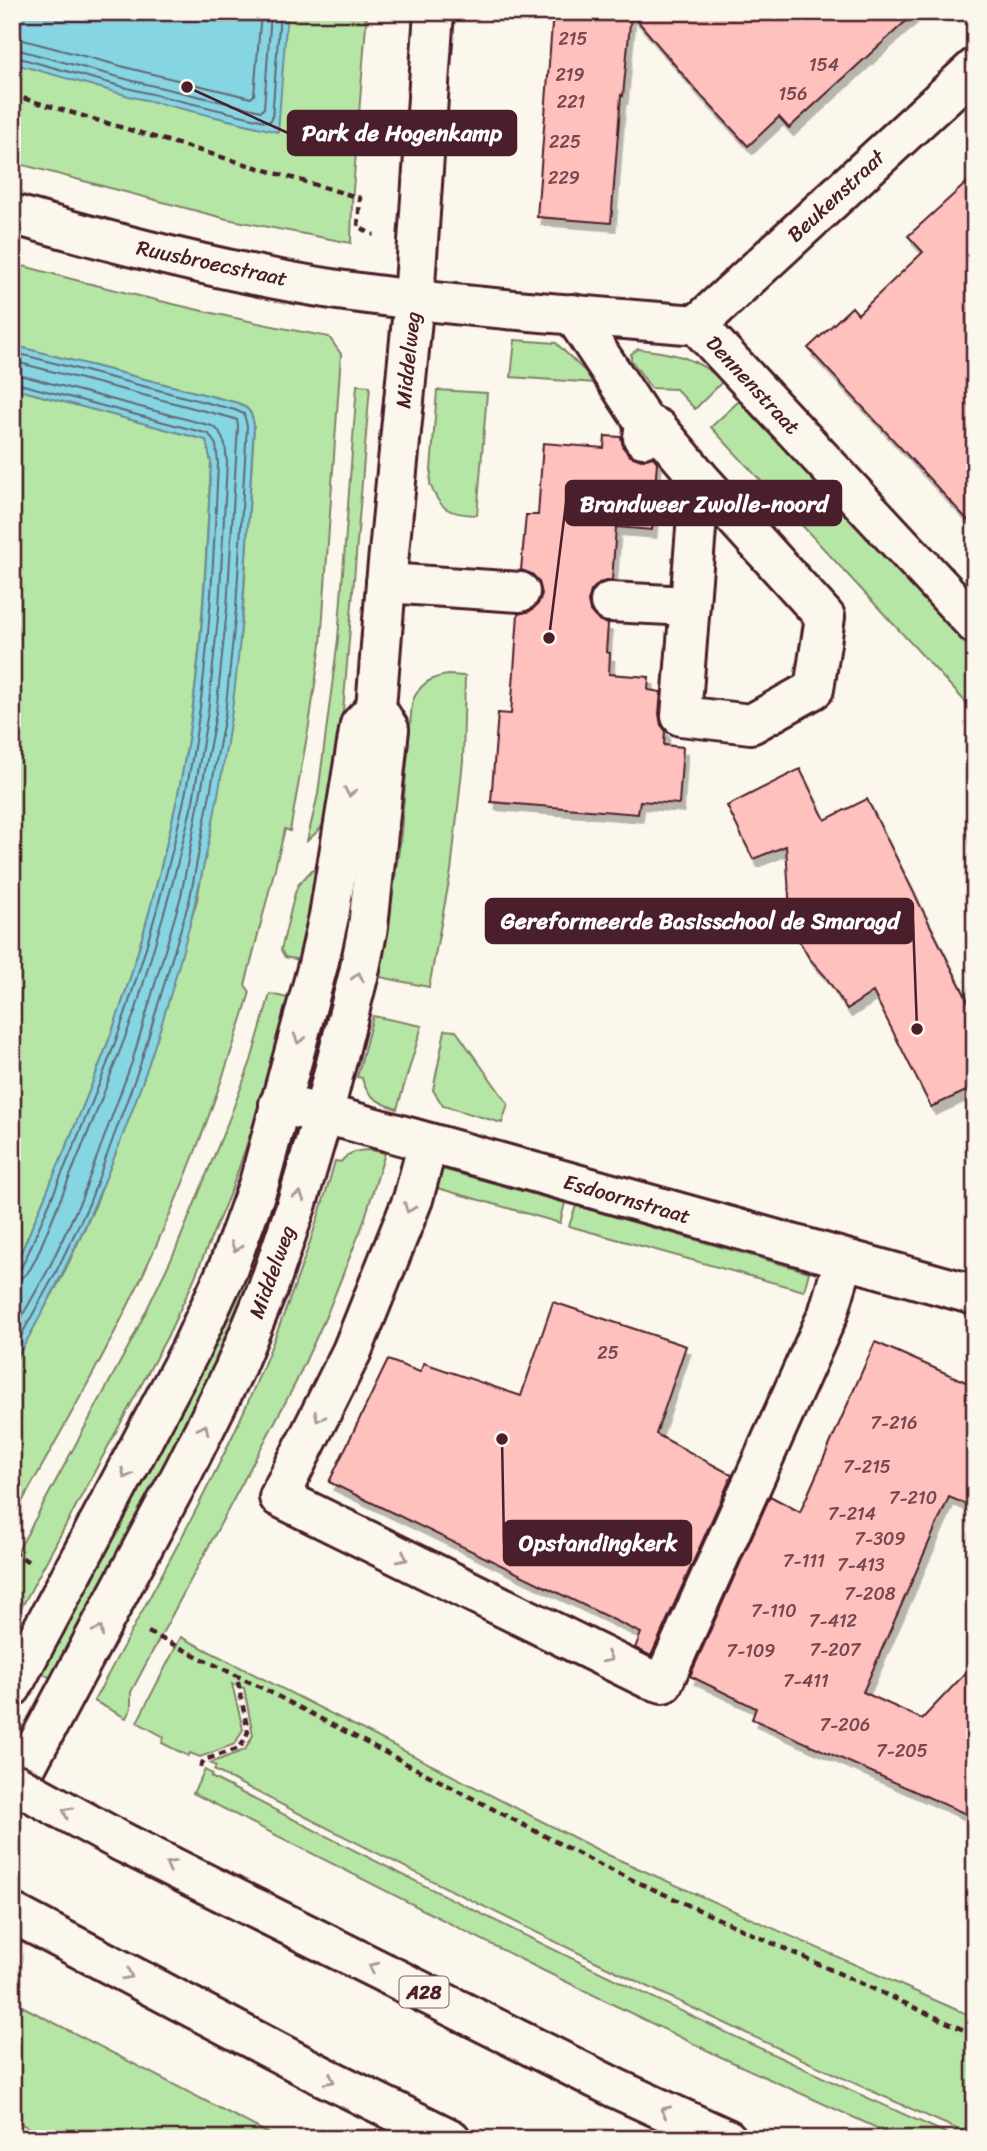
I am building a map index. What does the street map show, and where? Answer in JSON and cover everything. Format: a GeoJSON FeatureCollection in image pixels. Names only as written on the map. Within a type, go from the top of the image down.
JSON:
{"type":"FeatureCollection","features":[{"type":"Feature","properties":{"kind":"main road","name":"Middelweg"},"geometry":{"type":"LineString","coordinates":[[12,1793],[110,1612],[234,1370],[268,1288],[297,1203],[344,1036],[368,926],[389,729],[376,708],[414,299],[434,12]]}},
{"type":"Feature","properties":{"kind":"main road","name":"Beukenstraat"},"geometry":{"type":"LineString","coordinates":[[697,325],[975,68]]}},
{"type":"Feature","properties":{"kind":"main road","name":"Ruusbroecstraat"},"geometry":{"type":"LineString","coordinates":[[12,214],[225,269],[337,289],[414,299]]}},
{"type":"Feature","properties":{"kind":"main road","name":"Dennenstraat"},"geometry":{"type":"LineString","coordinates":[[414,299],[697,325],[967,601]]}},
{"type":"Feature","properties":{"kind":"main road"},"geometry":{"type":"LineString","coordinates":[[573,314],[632,401],[644,431],[658,429],[825,617],[814,689],[751,724],[681,716],[700,479]]}},
{"type":"Feature","properties":{"kind":"main road"},"geometry":{"type":"LineString","coordinates":[[386,583],[520,592]]}},
{"type":"Feature","properties":{"kind":"main road"},"geometry":{"type":"LineString","coordinates":[[610,602],[690,607]]}},
{"type":"Feature","properties":{"kind":"main road","name":"Middelweg"},"geometry":{"type":"LineString","coordinates":[[12,1687],[191,1349],[228,1268],[259,1183],[303,1025],[329,916],[360,725],[376,708]]}},
{"type":"Feature","properties":{"kind":"main road","name":"Esdoornstraat"},"geometry":{"type":"LineString","coordinates":[[279,1104],[975,1295]]}},
{"type":"Feature","properties":{"kind":"main road"},"geometry":{"type":"LineString","coordinates":[[428,1143],[413,1199],[357,1339],[279,1497],[647,1678],[663,1683],[828,1314],[844,1260]]}},
{"type":"Feature","properties":{"kind":"main road","name":"A28"},"geometry":{"type":"LineString","coordinates":[[12,1783],[122,1842],[615,2088],[727,2139]]}},
{"type":"Feature","properties":{"kind":"main road"},"geometry":{"type":"LineString","coordinates":[[12,1913],[319,2074],[451,2139]]}},
{"type":"Feature","properties":{"kind":"path"},"geometry":{"type":"LineString","coordinates":[[12,95],[360,198],[358,227],[379,237],[417,239]]}},
{"type":"Feature","properties":{"kind":"path"},"geometry":{"type":"LineString","coordinates":[[110,1612],[602,1866],[975,2035]]}},
{"type":"Feature","properties":{"kind":"path"},"geometry":{"type":"LineString","coordinates":[[200,1767],[204,1760],[240,1748],[248,1731],[237,1676]]}},
{"type":"Feature","properties":{"kind":"green space"},"geometry":{"type":"Polygon","coordinates":[[[12,12],[367,12],[351,243],[227,219],[12,162],[12,12]]]}},
{"type":"Feature","properties":{"kind":"green space"},"geometry":{"type":"Polygon","coordinates":[[[12,263],[170,303],[329,337],[341,354],[321,644],[290,831],[285,829],[245,985],[250,992],[200,1140],[155,1249],[77,1403],[12,1520],[12,1366],[62,1277],[95,1206],[147,1067],[197,900],[231,716],[243,610],[254,426],[250,412],[238,403],[12,345],[12,263]]]}},
{"type":"Feature","properties":{"kind":"green space"},"geometry":{"type":"Polygon","coordinates":[[[515,340],[556,343],[597,383],[511,377],[515,340]]]}},
{"type":"Feature","properties":{"kind":"green space"},"geometry":{"type":"Polygon","coordinates":[[[638,349],[663,352],[693,361],[723,381],[695,409],[676,389],[651,388],[631,360],[631,354],[638,349]]]}},
{"type":"Feature","properties":{"kind":"green space"},"geometry":{"type":"Polygon","coordinates":[[[357,385],[370,386],[340,748],[325,822],[307,841],[318,794],[338,639],[357,385]]]}},
{"type":"Feature","properties":{"kind":"green space"},"geometry":{"type":"Polygon","coordinates":[[[12,388],[206,440],[211,462],[197,673],[185,757],[165,850],[138,952],[111,1034],[62,1157],[12,1269],[12,388]]]}},
{"type":"Feature","properties":{"kind":"green space"},"geometry":{"type":"Polygon","coordinates":[[[437,390],[487,393],[477,515],[460,514],[447,509],[438,500],[430,484],[437,390]]]}},
{"type":"Feature","properties":{"kind":"green space"},"geometry":{"type":"Polygon","coordinates":[[[739,401],[975,654],[973,710],[711,427],[739,401]]]}},
{"type":"Feature","properties":{"kind":"green space"},"geometry":{"type":"Polygon","coordinates":[[[448,675],[465,676],[463,761],[451,871],[429,987],[380,977],[400,844],[412,703],[426,683],[448,675]]]}},
{"type":"Feature","properties":{"kind":"green space"},"geometry":{"type":"Polygon","coordinates":[[[312,870],[319,873],[301,960],[285,957],[281,950],[295,893],[298,885],[312,870]]]}},
{"type":"Feature","properties":{"kind":"green space"},"geometry":{"type":"Polygon","coordinates":[[[270,994],[292,999],[232,1188],[167,1337],[12,1625],[12,1562],[131,1342],[176,1249],[251,1061],[270,994]]]}},
{"type":"Feature","properties":{"kind":"green space"},"geometry":{"type":"Polygon","coordinates":[[[373,1016],[422,1026],[397,1109],[375,1098],[367,1090],[362,1078],[357,1077],[373,1016]]]}},
{"type":"Feature","properties":{"kind":"green space"},"geometry":{"type":"Polygon","coordinates":[[[445,1030],[456,1031],[508,1104],[502,1123],[443,1106],[433,1090],[445,1030]]]}},
{"type":"Feature","properties":{"kind":"green space"},"geometry":{"type":"Polygon","coordinates":[[[370,1150],[385,1153],[363,1224],[327,1314],[295,1384],[131,1692],[131,1708],[126,1718],[94,1701],[193,1515],[248,1402],[296,1283],[335,1161],[341,1162],[354,1153],[370,1150]]]}},
{"type":"Feature","properties":{"kind":"green space"},"geometry":{"type":"Polygon","coordinates":[[[438,1168],[565,1203],[560,1223],[434,1187],[438,1168]]]}},
{"type":"Feature","properties":{"kind":"green space"},"geometry":{"type":"Polygon","coordinates":[[[278,1188],[283,1197],[225,1347],[55,1680],[39,1672],[275,1189],[278,1188]]]}},
{"type":"Feature","properties":{"kind":"green space"},"geometry":{"type":"Polygon","coordinates":[[[576,1206],[809,1272],[804,1291],[569,1226],[576,1206]]]}},
{"type":"Feature","properties":{"kind":"green space"},"geometry":{"type":"Polygon","coordinates":[[[181,1637],[606,1854],[975,2018],[975,2137],[592,1960],[214,1770],[216,1766],[210,1763],[245,1750],[253,1735],[244,1688],[232,1684],[243,1729],[235,1744],[200,1757],[190,1753],[188,1756],[162,1743],[164,1737],[137,1722],[181,1637]]]}},
{"type":"Feature","properties":{"kind":"green space"},"geometry":{"type":"Polygon","coordinates":[[[205,1770],[212,1774],[211,1777],[582,1964],[959,2139],[901,2139],[721,2057],[534,1966],[193,1793],[205,1770]]]}},
{"type":"Feature","properties":{"kind":"green space"},"geometry":{"type":"Polygon","coordinates":[[[12,2001],[279,2139],[47,2139],[12,2118],[12,2001]]]}},
{"type":"Feature","properties":{"kind":"water"},"geometry":{"type":"Polygon","coordinates":[[[12,12],[287,12],[278,132],[129,96],[12,63],[12,12]]]}},
{"type":"Feature","properties":{"kind":"water"},"geometry":{"type":"Polygon","coordinates":[[[12,345],[238,403],[250,412],[254,426],[243,608],[231,716],[217,800],[178,968],[153,1052],[90,1214],[53,1292],[12,1366],[12,1269],[75,1126],[122,1003],[152,901],[177,799],[197,674],[211,462],[206,440],[12,388],[12,345]]]}},
{"type":"Feature","properties":{"kind":"building"},"geometry":{"type":"Polygon","coordinates":[[[553,12],[916,12],[789,128],[779,117],[748,146],[695,89],[631,13],[623,96],[621,95],[611,223],[537,217],[553,12]]]}},
{"type":"Feature","properties":{"kind":"building"},"geometry":{"type":"Polygon","coordinates":[[[975,175],[975,528],[808,348],[852,307],[858,314],[923,252],[908,236],[975,175]]]}},
{"type":"Feature","properties":{"kind":"building"},"geometry":{"type":"Polygon","coordinates":[[[605,436],[621,437],[623,447],[630,456],[641,460],[653,457],[657,462],[652,530],[616,527],[612,580],[599,583],[591,591],[588,602],[590,611],[598,620],[608,624],[606,652],[610,653],[609,674],[649,677],[648,690],[661,692],[659,714],[665,730],[664,745],[683,747],[679,804],[640,801],[638,814],[491,802],[498,713],[511,714],[518,614],[530,611],[538,604],[542,594],[539,582],[532,574],[521,570],[526,515],[538,515],[543,443],[604,448],[605,436]]]}},
{"type":"Feature","properties":{"kind":"building"},"geometry":{"type":"Polygon","coordinates":[[[800,769],[825,820],[867,799],[975,1015],[975,1087],[931,1107],[873,992],[847,1009],[826,977],[809,958],[797,937],[790,913],[786,846],[753,859],[727,806],[800,769]]]}},
{"type":"Feature","properties":{"kind":"building"},"geometry":{"type":"Polygon","coordinates":[[[553,1302],[686,1346],[656,1434],[732,1475],[651,1656],[635,1648],[641,1633],[329,1482],[388,1360],[420,1372],[424,1363],[521,1396],[553,1302]]]}},
{"type":"Feature","properties":{"kind":"building"},"geometry":{"type":"Polygon","coordinates":[[[875,1342],[975,1386],[975,1508],[949,1497],[863,1692],[922,1719],[975,1663],[975,1818],[752,1719],[756,1708],[690,1676],[770,1496],[800,1512],[875,1342]]]}},
{"type":"Feature","properties":{"kind":"place","name":"Park de Hogenkamp"},"geometry":{"type":"Point","coordinates":[187,87]}},
{"type":"Feature","properties":{"kind":"place","name":"Brandweer Zwolle-noord"},"geometry":{"type":"Point","coordinates":[549,638]}},
{"type":"Feature","properties":{"kind":"place","name":"Gereformeerde Basisschool de Smaragd"},"geometry":{"type":"Point","coordinates":[917,1029]}},
{"type":"Feature","properties":{"kind":"place","name":"Opstandingkerk"},"geometry":{"type":"Point","coordinates":[502,1439]}}]}
